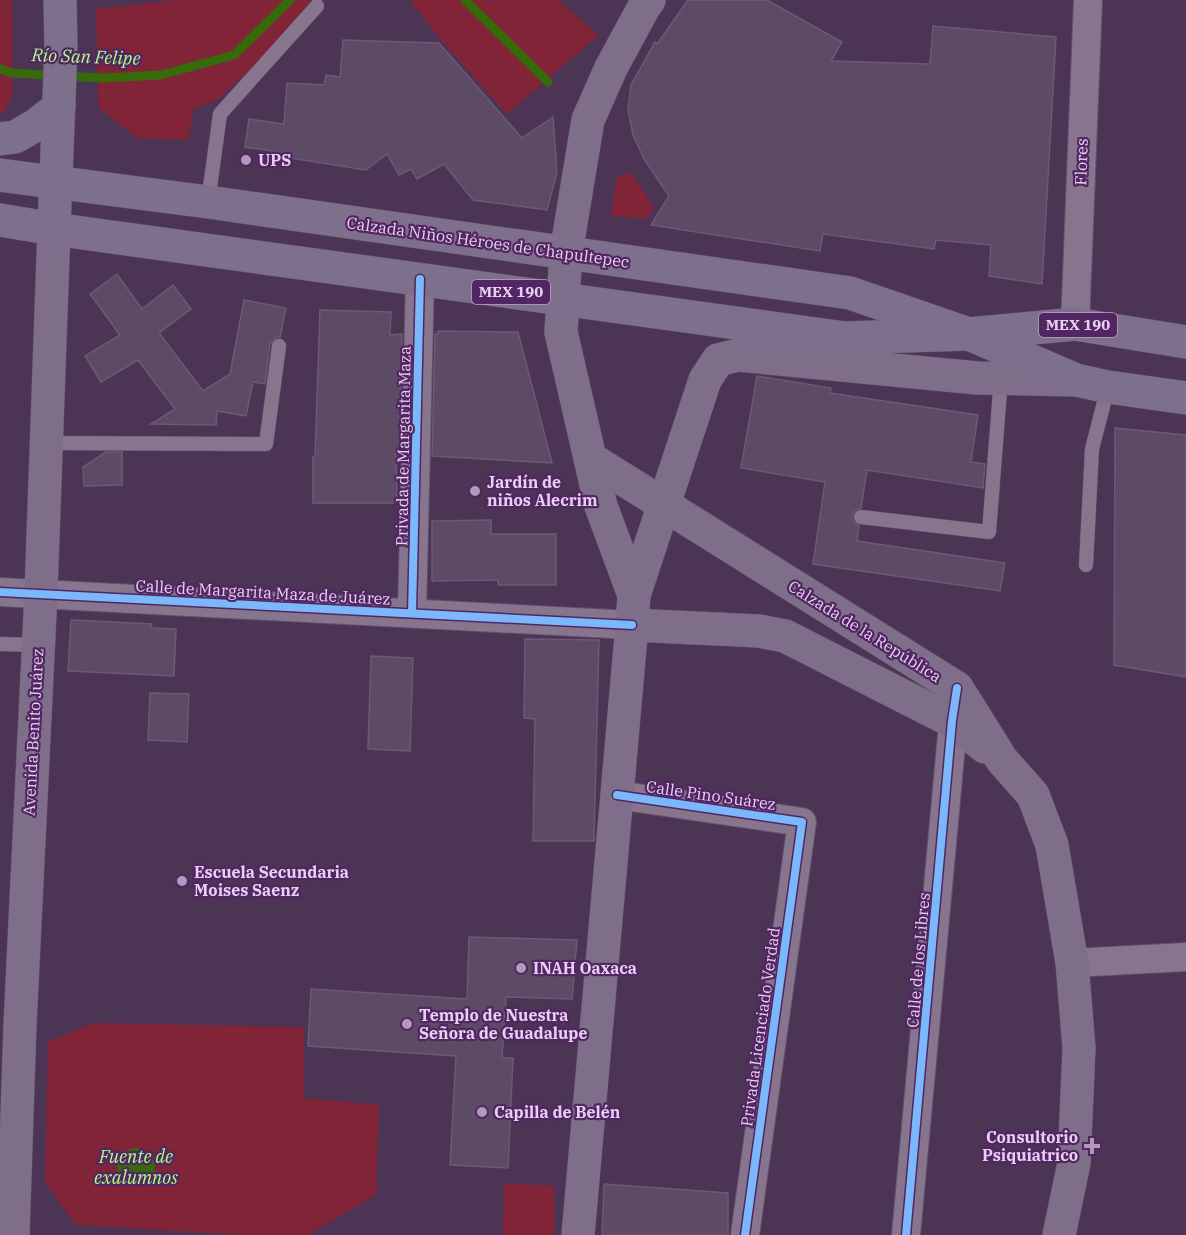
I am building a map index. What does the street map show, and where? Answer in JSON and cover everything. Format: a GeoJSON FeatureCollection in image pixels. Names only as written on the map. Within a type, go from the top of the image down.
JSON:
{"type":"FeatureCollection","features":[{"type":"Feature","properties":{"kind":"main road"},"geometry":{"type":"LineString","coordinates":[[54,229],[61,47],[60,0]]}},
{"type":"Feature","properties":{"kind":"main road"},"geometry":{"type":"LineString","coordinates":[[633,610],[601,506],[561,332],[566,253],[588,120],[611,68],[650,0]]}},
{"type":"Feature","properties":{"kind":"main road"},"geometry":{"type":"LineString","coordinates":[[0,139],[15,137],[36,125],[59,107]]}},
{"type":"Feature","properties":{"kind":"main road","name":"Calzada Niños Héroes de Chapultepec"},"geometry":{"type":"LineString","coordinates":[[0,175],[208,202],[850,293],[969,334],[1076,380],[1186,398]]}},
{"type":"Feature","properties":{"kind":"main road","name":"Calzada Niños Héroes de Chapultepec"},"geometry":{"type":"LineString","coordinates":[[0,219],[54,229],[845,338],[969,334],[1075,324],[1186,342]]}},
{"type":"Feature","properties":{"kind":"main road","name":"Avenida Benito Juárez"},"geometry":{"type":"LineString","coordinates":[[13,1235],[10,1025],[41,593],[54,229]]}},
{"type":"Feature","properties":{"kind":"main road"},"geometry":{"type":"LineString","coordinates":[[578,1235],[633,610],[705,380],[718,360],[738,355],[977,378],[1076,380]]}},
{"type":"Feature","properties":{"kind":"main road","name":"Calzada de la República"},"geometry":{"type":"LineString","coordinates":[[591,459],[957,688],[1002,760]]}},
{"type":"Feature","properties":{"kind":"main road","name":"Calzada de la República"},"geometry":{"type":"LineString","coordinates":[[633,610],[785,636],[952,721],[1002,760]]}},
{"type":"Feature","properties":{"kind":"main road"},"geometry":{"type":"LineString","coordinates":[[1002,760],[1033,795],[1052,845],[1071,963],[1079,1048],[1074,1163],[1059,1235]]}},
{"type":"Feature","properties":{"kind":"street","name":"Flores"},"geometry":{"type":"LineString","coordinates":[[1075,324],[1088,0]]}},
{"type":"Feature","properties":{"kind":"street","name":"Privada de Margarita Maza"},"geometry":{"type":"LineString","coordinates":[[412,613],[420,279]]}},
{"type":"Feature","properties":{"kind":"street","name":"Calle de Margarita Maza de Juárez"},"geometry":{"type":"LineString","coordinates":[[0,592],[412,613],[633,610]]}},
{"type":"Feature","properties":{"kind":"street","name":"Calle de los Libres"},"geometry":{"type":"LineString","coordinates":[[906,1235],[952,721],[957,688]]}},
{"type":"Feature","properties":{"kind":"street","name":"Calle Pino Suárez"},"geometry":{"type":"LineString","coordinates":[[617,795],[802,822]]}},
{"type":"Feature","properties":{"kind":"street","name":"Privada Licenciado Verdad"},"geometry":{"type":"LineString","coordinates":[[745,1235],[802,822]]}},
{"type":"Feature","properties":{"kind":"street"},"geometry":{"type":"LineString","coordinates":[[1071,963],[1186,957]]}},
{"type":"Feature","properties":{"kind":"lane"},"geometry":{"type":"LineString","coordinates":[[208,202],[220,114],[317,6]]}},
{"type":"Feature","properties":{"kind":"lane"},"geometry":{"type":"LineString","coordinates":[[46,443],[266,444],[279,346]]}},
{"type":"Feature","properties":{"kind":"lane"},"geometry":{"type":"LineString","coordinates":[[861,517],[989,532],[1001,378]]}},
{"type":"Feature","properties":{"kind":"lane"},"geometry":{"type":"LineString","coordinates":[[1086,565],[1092,449],[1108,387]]}},
{"type":"Feature","properties":{"kind":"lane"},"geometry":{"type":"LineString","coordinates":[[0,644],[38,645]]}},
{"type":"Feature","properties":{"kind":"shaded area"},"geometry":{"type":"Polygon","coordinates":[[[0,0],[12,0],[13,85],[8,105],[0,115],[0,0]]]}},
{"type":"Feature","properties":{"kind":"shaded area"},"geometry":{"type":"Polygon","coordinates":[[[176,0],[325,0],[217,100],[194,109],[188,140],[137,138],[98,107],[96,9],[176,0]]]}},
{"type":"Feature","properties":{"kind":"shaded area"},"geometry":{"type":"Polygon","coordinates":[[[411,0],[487,0],[489,2],[493,0],[558,0],[599,35],[507,114],[441,40],[411,0]]]}},
{"type":"Feature","properties":{"kind":"shaded area"},"geometry":{"type":"Polygon","coordinates":[[[632,173],[654,208],[646,219],[611,216],[617,176],[632,173]]]}},
{"type":"Feature","properties":{"kind":"shaded area"},"geometry":{"type":"Polygon","coordinates":[[[93,1023],[304,1027],[304,1098],[379,1105],[376,1195],[308,1235],[246,1235],[76,1225],[45,1182],[48,1042],[93,1023]]]}},
{"type":"Feature","properties":{"kind":"shaded area"},"geometry":{"type":"Polygon","coordinates":[[[504,1183],[554,1186],[554,1235],[503,1235],[504,1183]]]}},
{"type":"Feature","properties":{"kind":"water","name":"Fuente de exalumnos"},"geometry":{"type":"Polygon","coordinates":[[[136,1148],[150,1153],[155,1167],[150,1181],[136,1186],[122,1181],[117,1167],[122,1153],[136,1148]]]}},
{"type":"Feature","properties":{"kind":"building"},"geometry":{"type":"Polygon","coordinates":[[[688,0],[767,0],[842,42],[831,61],[930,64],[933,26],[1056,37],[1042,284],[989,276],[991,245],[936,240],[934,249],[823,234],[820,251],[651,225],[669,196],[644,159],[633,135],[628,110],[631,85],[655,42],[657,44],[688,0]]]}},
{"type":"Feature","properties":{"kind":"building"},"geometry":{"type":"Polygon","coordinates":[[[343,40],[439,43],[522,138],[553,117],[557,172],[547,210],[473,200],[444,164],[417,179],[411,169],[399,175],[387,154],[366,170],[277,156],[278,152],[245,147],[249,119],[284,124],[287,83],[324,85],[326,75],[340,77],[343,40]]]}},
{"type":"Feature","properties":{"kind":"building"},"geometry":{"type":"Polygon","coordinates":[[[117,274],[142,309],[173,285],[191,309],[159,333],[203,391],[230,374],[244,300],[286,308],[280,337],[275,338],[270,344],[265,384],[253,382],[246,416],[217,411],[216,425],[151,424],[175,409],[138,360],[101,382],[85,356],[120,335],[90,294],[117,274]]]}},
{"type":"Feature","properties":{"kind":"building"},"geometry":{"type":"Polygon","coordinates":[[[320,310],[391,312],[390,335],[402,334],[399,454],[396,454],[397,503],[313,503],[320,310]]]}},
{"type":"Feature","properties":{"kind":"building"},"geometry":{"type":"Polygon","coordinates":[[[438,331],[518,332],[552,463],[432,456],[435,334],[438,334],[438,331]]]}},
{"type":"Feature","properties":{"kind":"building"},"geometry":{"type":"Polygon","coordinates":[[[757,376],[831,388],[830,393],[978,415],[971,462],[985,464],[983,488],[867,470],[861,508],[854,511],[852,517],[859,526],[857,541],[1005,563],[1000,591],[813,564],[825,482],[741,468],[757,376]]]}},
{"type":"Feature","properties":{"kind":"building"},"geometry":{"type":"Polygon","coordinates":[[[1115,428],[1186,435],[1186,677],[1114,665],[1115,428]]]}},
{"type":"Feature","properties":{"kind":"building"},"geometry":{"type":"Polygon","coordinates":[[[106,452],[122,452],[122,485],[84,486],[83,467],[106,452]]]}},
{"type":"Feature","properties":{"kind":"building"},"geometry":{"type":"Polygon","coordinates":[[[491,520],[491,534],[556,534],[556,585],[498,585],[498,580],[432,581],[432,521],[491,520]]]}},
{"type":"Feature","properties":{"kind":"building"},"geometry":{"type":"Polygon","coordinates":[[[71,620],[152,624],[151,628],[176,629],[174,676],[68,671],[71,620]]]}},
{"type":"Feature","properties":{"kind":"building"},"geometry":{"type":"Polygon","coordinates":[[[525,639],[599,640],[594,841],[533,841],[535,719],[524,718],[525,639]]]}},
{"type":"Feature","properties":{"kind":"building"},"geometry":{"type":"Polygon","coordinates":[[[371,656],[413,658],[410,751],[368,749],[371,656]]]}},
{"type":"Feature","properties":{"kind":"building"},"geometry":{"type":"Polygon","coordinates":[[[150,693],[189,694],[187,742],[148,740],[150,693]]]}},
{"type":"Feature","properties":{"kind":"building"},"geometry":{"type":"Polygon","coordinates":[[[469,937],[577,940],[572,999],[506,997],[502,1058],[513,1058],[508,1168],[450,1165],[456,1056],[308,1046],[311,989],[467,999],[469,937]]]}},
{"type":"Feature","properties":{"kind":"building"},"geometry":{"type":"Polygon","coordinates":[[[604,1184],[728,1193],[728,1235],[602,1235],[604,1184]]]}},
{"type":"Feature","properties":{"kind":"waterway","name":"Río San Felipe"},"geometry":{"type":"LineString","coordinates":[[0,69],[12,73],[103,78],[161,75],[234,55],[290,0]]}},
{"type":"Feature","properties":{"kind":"waterway","name":"Río San Felipe"},"geometry":{"type":"LineString","coordinates":[[465,0],[548,82]]}},
{"type":"Feature","properties":{"kind":"cycle path"},"geometry":{"type":"LineString","coordinates":[[412,613],[420,279]]}},
{"type":"Feature","properties":{"kind":"cycle path"},"geometry":{"type":"LineString","coordinates":[[0,592],[632,625]]}},
{"type":"Feature","properties":{"kind":"cycle path"},"geometry":{"type":"LineString","coordinates":[[906,1235],[952,721],[957,688]]}},
{"type":"Feature","properties":{"kind":"cycle path"},"geometry":{"type":"LineString","coordinates":[[617,795],[802,822],[745,1235]]}},
{"type":"Feature","properties":{"kind":"place","name":"UPS"},"geometry":{"type":"Point","coordinates":[246,160]}},
{"type":"Feature","properties":{"kind":"place","name":"Jardín de niños Alecrim"},"geometry":{"type":"Point","coordinates":[475,491]}},
{"type":"Feature","properties":{"kind":"place","name":"Escuela Secundaria Moises Saenz"},"geometry":{"type":"Point","coordinates":[182,881]}},
{"type":"Feature","properties":{"kind":"place","name":"INAH Oaxaca"},"geometry":{"type":"Point","coordinates":[521,968]}},
{"type":"Feature","properties":{"kind":"place","name":"Templo de Nuestra Señora de Guadalupe"},"geometry":{"type":"Point","coordinates":[407,1024]}},
{"type":"Feature","properties":{"kind":"place","name":"Capilla de Belén"},"geometry":{"type":"Point","coordinates":[482,1112]}},
{"type":"Feature","properties":{"kind":"place","name":"Consultorio Psiquiatrico"},"geometry":{"type":"Point","coordinates":[1092,1146]}}]}
